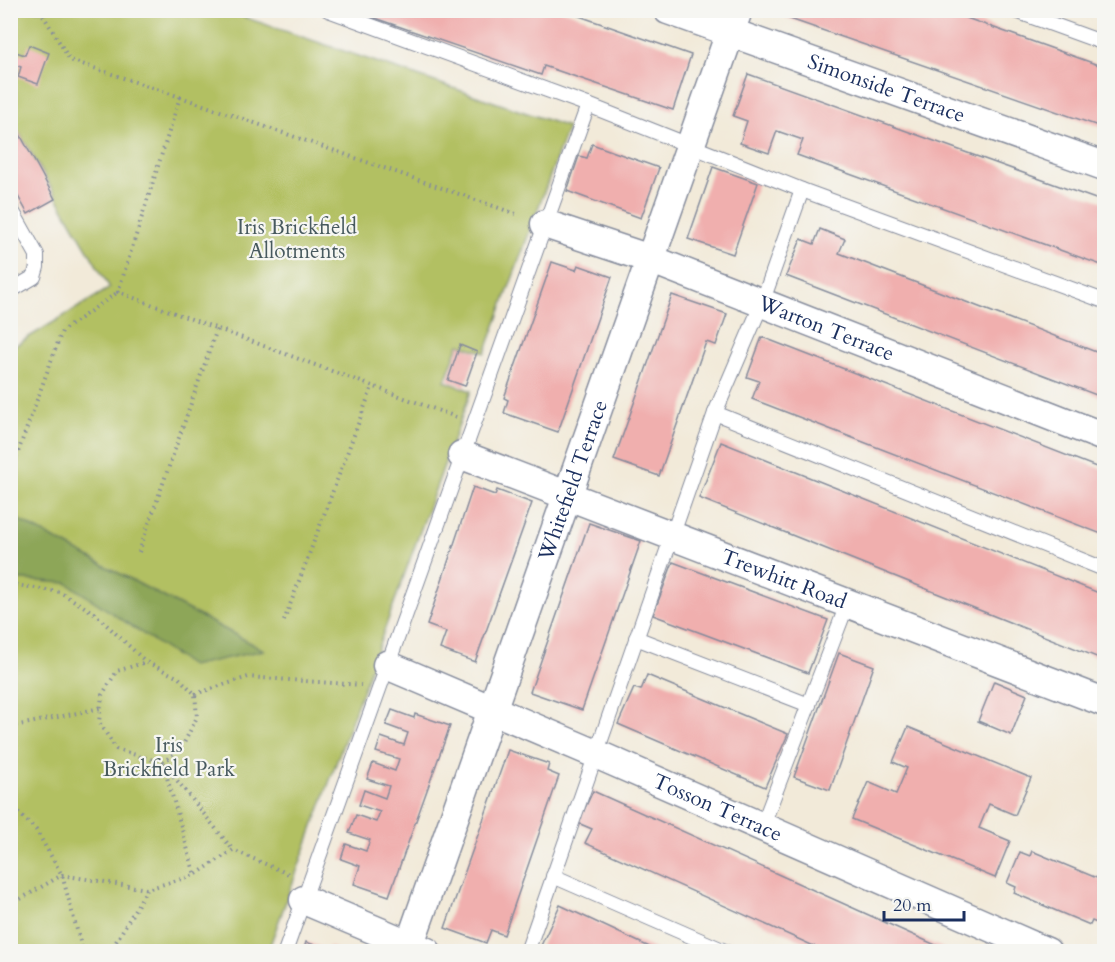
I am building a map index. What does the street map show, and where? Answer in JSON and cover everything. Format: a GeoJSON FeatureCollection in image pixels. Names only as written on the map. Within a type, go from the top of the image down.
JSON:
{"type":"FeatureCollection","features":[{"type":"Feature","properties":{"kind":"street","name":"Simonside Terrace"},"geometry":{"type":"LineString","coordinates":[[668,10],[734,21],[1104,166]]}},
{"type":"Feature","properties":{"kind":"street","name":"Whitefield Terrace"},"geometry":{"type":"LineString","coordinates":[[415,949],[492,709],[734,21]]}},
{"type":"Feature","properties":{"kind":"street","name":"Warton Terrace"},"geometry":{"type":"LineString","coordinates":[[545,224],[650,259],[1104,437]]}},
{"type":"Feature","properties":{"kind":"street","name":"Trewhitt Road"},"geometry":{"type":"LineString","coordinates":[[462,455],[673,534],[1104,702]]}},
{"type":"Feature","properties":{"kind":"street","name":"Tosson Terrace"},"geometry":{"type":"LineString","coordinates":[[383,676],[492,709],[1047,951]]}},
{"type":"Feature","properties":{"kind":"street"},"geometry":{"type":"LineString","coordinates":[[304,900],[415,949]]}},
{"type":"Feature","properties":{"kind":"lane"},"geometry":{"type":"LineString","coordinates":[[328,10],[588,105],[802,190],[1104,301]]}},
{"type":"Feature","properties":{"kind":"lane"},"geometry":{"type":"LineString","coordinates":[[1013,10],[1104,43]]}},
{"type":"Feature","properties":{"kind":"lane"},"geometry":{"type":"LineString","coordinates":[[285,951],[588,105]]}},
{"type":"Feature","properties":{"kind":"lane"},"geometry":{"type":"LineString","coordinates":[[527,951],[715,412],[762,303],[802,190]]}},
{"type":"Feature","properties":{"kind":"lane"},"geometry":{"type":"LineString","coordinates":[[10,207],[37,255],[37,267],[34,277],[10,291]]}},
{"type":"Feature","properties":{"kind":"lane"},"geometry":{"type":"LineString","coordinates":[[715,412],[1104,569]]}},
{"type":"Feature","properties":{"kind":"lane"},"geometry":{"type":"LineString","coordinates":[[762,827],[848,602]]}},
{"type":"Feature","properties":{"kind":"lane"},"geometry":{"type":"LineString","coordinates":[[636,638],[809,705]]}},
{"type":"Feature","properties":{"kind":"lane"},"geometry":{"type":"LineString","coordinates":[[553,876],[727,951]]}},
{"type":"Feature","properties":{"kind":"path"},"geometry":{"type":"LineString","coordinates":[[39,10],[70,60],[545,224]]}},
{"type":"Feature","properties":{"kind":"path"},"geometry":{"type":"LineString","coordinates":[[10,474],[62,331],[118,292],[180,97]]}},
{"type":"Feature","properties":{"kind":"path"},"geometry":{"type":"LineString","coordinates":[[118,292],[473,424]]}},
{"type":"Feature","properties":{"kind":"path"},"geometry":{"type":"LineString","coordinates":[[139,552],[217,329]]}},
{"type":"Feature","properties":{"kind":"path"},"geometry":{"type":"LineString","coordinates":[[284,621],[372,387]]}},
{"type":"Feature","properties":{"kind":"path"},"geometry":{"type":"LineString","coordinates":[[10,584],[60,592],[94,614],[146,662],[179,678],[195,694],[197,717],[184,743],[163,763]]}},
{"type":"Feature","properties":{"kind":"path"},"geometry":{"type":"LineString","coordinates":[[146,662],[117,671],[102,695],[99,722],[116,749],[163,763],[233,850],[304,880],[304,900]]}},
{"type":"Feature","properties":{"kind":"path"},"geometry":{"type":"LineString","coordinates":[[195,694],[248,677],[383,676]]}},
{"type":"Feature","properties":{"kind":"path"},"geometry":{"type":"LineString","coordinates":[[10,727],[101,708]]}},
{"type":"Feature","properties":{"kind":"path"},"geometry":{"type":"LineString","coordinates":[[163,763],[195,874]]}},
{"type":"Feature","properties":{"kind":"path"},"geometry":{"type":"LineString","coordinates":[[10,804],[36,830],[62,875],[83,951]]}},
{"type":"Feature","properties":{"kind":"path"},"geometry":{"type":"LineString","coordinates":[[10,905],[62,875],[147,889],[195,874],[233,850]]}},
{"type":"Feature","properties":{"kind":"path"},"geometry":{"type":"LineString","coordinates":[[110,951],[147,889]]}},
{"type":"Feature","properties":{"kind":"green space","name":"Iris Brickfield Allotments"},"geometry":{"type":"Polygon","coordinates":[[[21,10],[226,11],[568,127],[485,353],[459,344],[445,381],[471,391],[268,951],[11,952],[11,348],[110,288],[11,119],[11,17],[21,10]]]}},
{"type":"Feature","properties":{"kind":"green space"},"geometry":{"type":"Polygon","coordinates":[[[11,516],[264,650],[191,666],[67,583],[11,579],[11,516]]]}},
{"type":"Feature","properties":{"kind":"building"},"geometry":{"type":"Polygon","coordinates":[[[562,10],[691,55],[673,110],[544,66],[541,75],[354,11],[562,10]]]}},
{"type":"Feature","properties":{"kind":"building"},"geometry":{"type":"Polygon","coordinates":[[[944,10],[1104,67],[1104,128],[767,11],[944,10]]]}},
{"type":"Feature","properties":{"kind":"building"},"geometry":{"type":"Polygon","coordinates":[[[29,45],[49,53],[38,84],[18,77],[21,67],[10,63],[10,50],[25,55],[29,45]]]}},
{"type":"Feature","properties":{"kind":"building"},"geometry":{"type":"Polygon","coordinates":[[[748,74],[1104,202],[1104,266],[797,155],[803,140],[777,131],[769,153],[740,143],[747,121],[733,116],[748,74]]]}},
{"type":"Feature","properties":{"kind":"building"},"geometry":{"type":"Polygon","coordinates":[[[10,116],[55,199],[28,214],[10,182],[10,116]]]}},
{"type":"Feature","properties":{"kind":"building"},"geometry":{"type":"Polygon","coordinates":[[[592,144],[659,168],[641,218],[567,191],[579,156],[587,158],[592,144]]]}},
{"type":"Feature","properties":{"kind":"building"},"geometry":{"type":"Polygon","coordinates":[[[713,167],[758,183],[733,254],[688,239],[713,167]]]}},
{"type":"Feature","properties":{"kind":"building"},"geometry":{"type":"Polygon","coordinates":[[[820,229],[845,239],[839,253],[1104,355],[1104,398],[786,276],[801,239],[814,244],[820,229]]]}},
{"type":"Feature","properties":{"kind":"building"},"geometry":{"type":"Polygon","coordinates":[[[552,262],[576,270],[578,265],[612,277],[558,432],[504,413],[508,400],[504,398],[552,262]]]}},
{"type":"Feature","properties":{"kind":"building"},"geometry":{"type":"Polygon","coordinates":[[[672,295],[727,314],[716,345],[706,342],[659,476],[614,460],[672,295]]]}},
{"type":"Feature","properties":{"kind":"building"},"geometry":{"type":"Polygon","coordinates":[[[762,337],[1104,470],[1104,535],[752,399],[759,381],[747,377],[762,337]]]}},
{"type":"Feature","properties":{"kind":"building"},"geometry":{"type":"Polygon","coordinates":[[[460,345],[477,352],[465,386],[448,380],[460,345]]]}},
{"type":"Feature","properties":{"kind":"building"},"geometry":{"type":"Polygon","coordinates":[[[721,442],[1104,595],[1104,660],[699,498],[721,442]]]}},
{"type":"Feature","properties":{"kind":"building"},"geometry":{"type":"Polygon","coordinates":[[[473,487],[495,495],[497,490],[532,503],[475,662],[440,649],[446,632],[427,625],[473,487]]]}},
{"type":"Feature","properties":{"kind":"building"},"geometry":{"type":"Polygon","coordinates":[[[589,523],[641,541],[582,710],[530,692],[589,523]]]}},
{"type":"Feature","properties":{"kind":"building"},"geometry":{"type":"Polygon","coordinates":[[[673,562],[828,620],[808,673],[653,615],[673,562]]]}},
{"type":"Feature","properties":{"kind":"building"},"geometry":{"type":"Polygon","coordinates":[[[839,653],[874,666],[830,790],[794,777],[839,653]]]}},
{"type":"Feature","properties":{"kind":"building"},"geometry":{"type":"Polygon","coordinates":[[[647,675],[788,734],[765,787],[618,724],[634,688],[641,690],[647,675]]]}},
{"type":"Feature","properties":{"kind":"building"},"geometry":{"type":"Polygon","coordinates":[[[994,681],[1027,695],[1011,735],[978,721],[994,681]]]}},
{"type":"Feature","properties":{"kind":"building"},"geometry":{"type":"Polygon","coordinates":[[[392,710],[414,718],[415,714],[450,726],[389,896],[354,884],[360,866],[341,859],[346,844],[366,851],[370,840],[349,833],[356,815],[376,822],[380,812],[359,805],[364,790],[385,798],[389,786],[367,779],[373,763],[395,771],[399,759],[376,752],[381,737],[404,745],[408,733],[386,725],[392,710]]]}},
{"type":"Feature","properties":{"kind":"building"},"geometry":{"type":"Polygon","coordinates":[[[908,727],[1031,778],[1015,815],[989,804],[979,828],[1010,841],[995,878],[852,819],[868,782],[896,794],[907,768],[893,762],[908,727]]]}},
{"type":"Feature","properties":{"kind":"building"},"geometry":{"type":"Polygon","coordinates":[[[508,750],[549,764],[547,771],[559,776],[504,935],[491,930],[486,943],[445,928],[508,750]]]}},
{"type":"Feature","properties":{"kind":"building"},"geometry":{"type":"Polygon","coordinates":[[[593,791],[951,952],[827,952],[585,843],[592,829],[578,823],[593,791]]]}},
{"type":"Feature","properties":{"kind":"building"},"geometry":{"type":"Polygon","coordinates":[[[1032,851],[1104,881],[1104,926],[1092,921],[1090,925],[1014,893],[1016,887],[1007,883],[1020,852],[1030,856],[1032,851]]]}},
{"type":"Feature","properties":{"kind":"building"},"geometry":{"type":"Polygon","coordinates":[[[560,905],[660,952],[538,952],[560,905]]]}},
{"type":"Feature","properties":{"kind":"building"},"geometry":{"type":"Polygon","coordinates":[[[306,942],[328,950],[329,946],[343,952],[303,952],[306,942]]]}},
{"type":"Feature","properties":{"kind":"park label","name":"Iris Brickfield Park"},"geometry":{"type":"Point","coordinates":[169,757]}}]}
